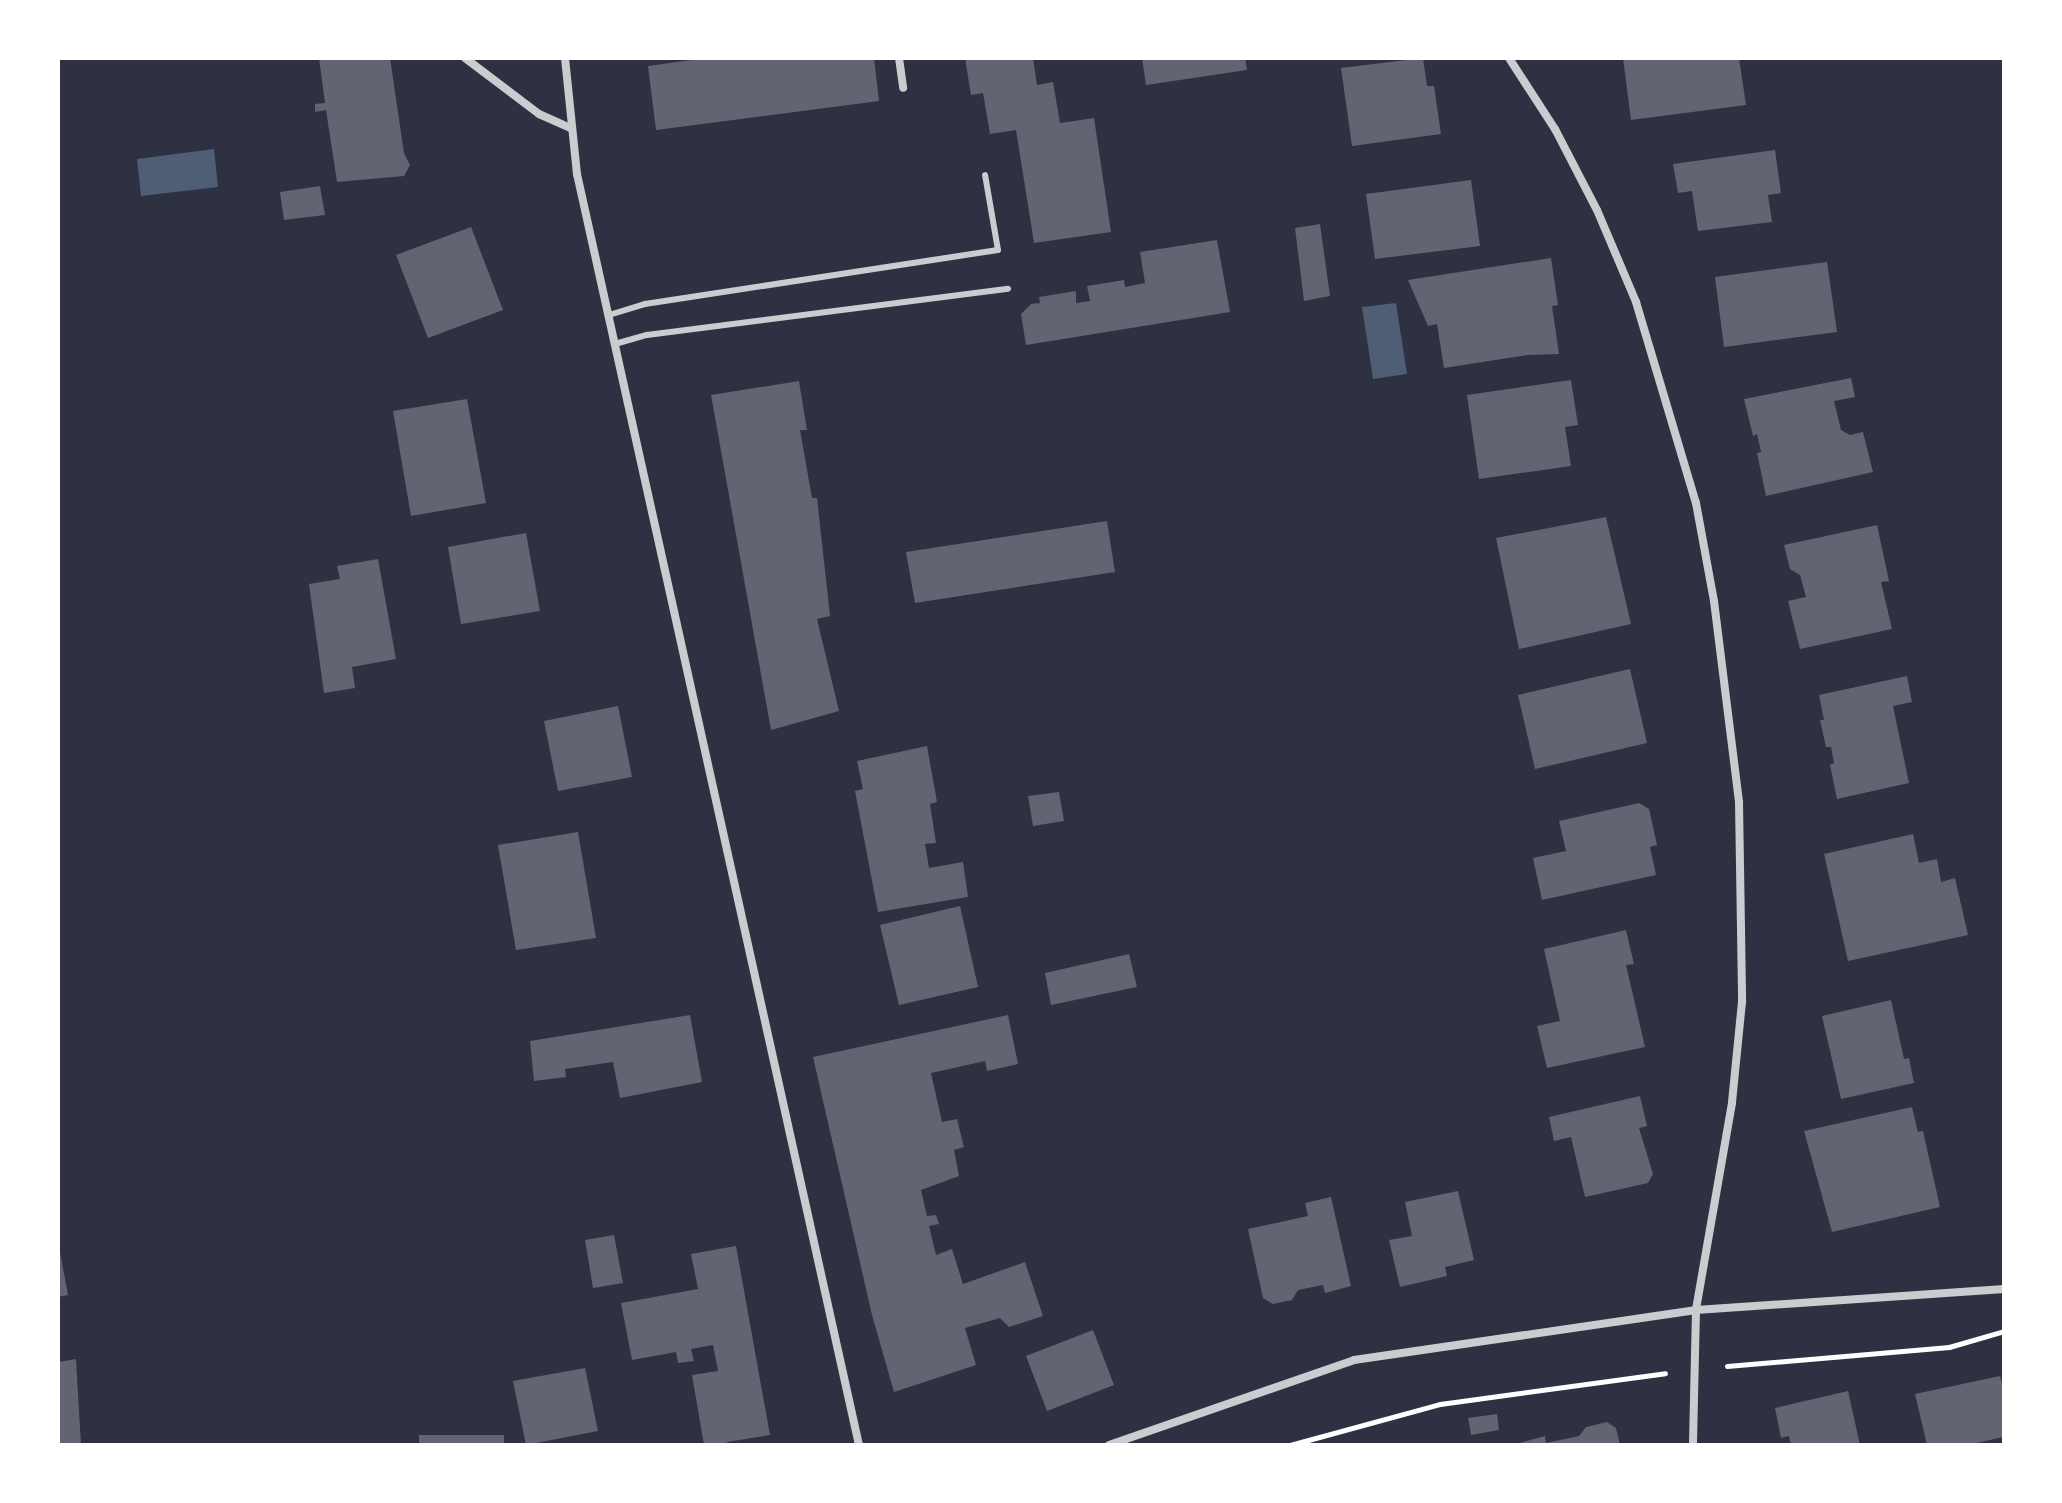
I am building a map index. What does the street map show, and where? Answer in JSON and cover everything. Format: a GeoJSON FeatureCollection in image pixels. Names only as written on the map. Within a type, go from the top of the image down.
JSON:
{"type":"FeatureCollection","features":[{"type":"Feature","properties":{"kind":"street"},"geometry":{"type":"LineString","coordinates":[[465,58],[539,114],[570,128]]}},
{"type":"Feature","properties":{"kind":"street"},"geometry":{"type":"LineString","coordinates":[[565,58],[570,128],[615,344],[859,1445]]}},
{"type":"Feature","properties":{"kind":"street"},"geometry":{"type":"LineString","coordinates":[[899,58],[903,88]]}},
{"type":"Feature","properties":{"kind":"street"},"geometry":{"type":"LineString","coordinates":[[1509,58],[1555,129],[1597,210],[1636,302],[1696,503],[1714,601],[1739,802],[1742,1002],[1732,1103],[1696,1310],[1693,1445]]}},
{"type":"Feature","properties":{"kind":"street"},"geometry":{"type":"LineString","coordinates":[[1109,1445],[1354,1360],[1696,1310],[2004,1289]]}},
{"type":"Feature","properties":{"kind":"lane"},"geometry":{"type":"LineString","coordinates":[[609,315],[645,304],[998,250],[985,175]]}},
{"type":"Feature","properties":{"kind":"lane"},"geometry":{"type":"LineString","coordinates":[[615,344],[647,335],[1008,289]]}},
{"type":"Feature","properties":{"kind":"path"},"geometry":{"type":"LineString","coordinates":[[1290,1445],[1440,1404],[1695,1369],[1949,1347],[2004,1331]]}},
{"type":"Feature","properties":{"kind":"water"},"geometry":{"type":"Polygon","coordinates":[[[214,149],[218,187],[141,196],[137,159],[214,149]]]}},
{"type":"Feature","properties":{"kind":"water"},"geometry":{"type":"Polygon","coordinates":[[[1396,303],[1407,374],[1373,379],[1362,307],[1396,303]]]}},
{"type":"Feature","properties":{"kind":"building"},"geometry":{"type":"Polygon","coordinates":[[[319,58],[390,58],[404,153],[410,165],[404,176],[337,182],[326,110],[315,112],[315,104],[325,103],[319,58]]]}},
{"type":"Feature","properties":{"kind":"building"},"geometry":{"type":"Polygon","coordinates":[[[706,58],[874,58],[879,101],[656,130],[648,66],[706,58]]]}},
{"type":"Feature","properties":{"kind":"building"},"geometry":{"type":"Polygon","coordinates":[[[965,58],[1033,58],[1037,85],[1053,82],[1060,123],[1094,118],[1111,232],[1034,243],[1016,130],[990,134],[983,93],[971,95],[965,58]]]}},
{"type":"Feature","properties":{"kind":"building"},"geometry":{"type":"Polygon","coordinates":[[[1142,58],[1245,58],[1247,70],[1146,85],[1142,58]]]}},
{"type":"Feature","properties":{"kind":"building"},"geometry":{"type":"Polygon","coordinates":[[[1423,58],[1427,86],[1434,86],[1441,134],[1352,146],[1341,68],[1423,58]]]}},
{"type":"Feature","properties":{"kind":"building"},"geometry":{"type":"Polygon","coordinates":[[[1623,58],[1739,58],[1746,105],[1631,120],[1623,58]]]}},
{"type":"Feature","properties":{"kind":"building"},"geometry":{"type":"Polygon","coordinates":[[[1775,150],[1781,193],[1768,195],[1772,222],[1698,231],[1692,191],[1678,193],[1673,164],[1775,150]]]}},
{"type":"Feature","properties":{"kind":"building"},"geometry":{"type":"Polygon","coordinates":[[[1471,180],[1480,246],[1375,259],[1366,194],[1471,180]]]}},
{"type":"Feature","properties":{"kind":"building"},"geometry":{"type":"Polygon","coordinates":[[[320,186],[325,215],[284,220],[280,192],[320,186]]]}},
{"type":"Feature","properties":{"kind":"building"},"geometry":{"type":"Polygon","coordinates":[[[1320,224],[1330,296],[1304,301],[1295,228],[1320,224]]]}},
{"type":"Feature","properties":{"kind":"building"},"geometry":{"type":"Polygon","coordinates":[[[471,227],[503,310],[428,338],[396,255],[471,227]]]}},
{"type":"Feature","properties":{"kind":"building"},"geometry":{"type":"Polygon","coordinates":[[[1217,240],[1230,312],[1026,345],[1021,314],[1031,304],[1040,303],[1039,297],[1076,291],[1076,303],[1090,301],[1087,286],[1124,280],[1125,287],[1145,283],[1140,252],[1217,240]]]}},
{"type":"Feature","properties":{"kind":"building"},"geometry":{"type":"Polygon","coordinates":[[[1551,258],[1558,305],[1552,306],[1559,354],[1528,355],[1444,368],[1437,324],[1428,326],[1408,280],[1551,258]]]}},
{"type":"Feature","properties":{"kind":"building"},"geometry":{"type":"Polygon","coordinates":[[[1827,262],[1837,332],[1724,347],[1715,277],[1827,262]]]}},
{"type":"Feature","properties":{"kind":"building"},"geometry":{"type":"Polygon","coordinates":[[[1851,378],[1855,397],[1834,401],[1841,430],[1850,435],[1863,432],[1873,472],[1766,496],[1757,453],[1761,452],[1757,434],[1753,436],[1744,399],[1851,378]]]}},
{"type":"Feature","properties":{"kind":"building"},"geometry":{"type":"Polygon","coordinates":[[[1571,380],[1578,425],[1565,427],[1571,466],[1479,479],[1467,395],[1571,380]]]}},
{"type":"Feature","properties":{"kind":"building"},"geometry":{"type":"Polygon","coordinates":[[[799,381],[807,430],[800,430],[812,498],[817,498],[830,616],[817,619],[839,711],[771,730],[711,395],[799,381]]]}},
{"type":"Feature","properties":{"kind":"building"},"geometry":{"type":"Polygon","coordinates":[[[467,399],[486,503],[411,516],[393,411],[467,399]]]}},
{"type":"Feature","properties":{"kind":"building"},"geometry":{"type":"Polygon","coordinates":[[[1606,517],[1631,624],[1519,649],[1496,538],[1606,517]]]}},
{"type":"Feature","properties":{"kind":"building"},"geometry":{"type":"Polygon","coordinates":[[[1107,521],[1115,572],[915,603],[906,552],[1107,521]]]}},
{"type":"Feature","properties":{"kind":"building"},"geometry":{"type":"Polygon","coordinates":[[[1877,525],[1889,581],[1881,582],[1892,629],[1800,649],[1788,601],[1806,597],[1800,575],[1790,569],[1784,545],[1877,525]]]}},
{"type":"Feature","properties":{"kind":"building"},"geometry":{"type":"Polygon","coordinates":[[[526,533],[540,611],[461,624],[448,547],[526,533]]]}},
{"type":"Feature","properties":{"kind":"building"},"geometry":{"type":"Polygon","coordinates":[[[378,559],[396,659],[352,667],[355,688],[324,693],[309,584],[340,579],[337,566],[378,559]]]}},
{"type":"Feature","properties":{"kind":"building"},"geometry":{"type":"Polygon","coordinates":[[[1630,669],[1647,743],[1535,769],[1518,695],[1630,669]]]}},
{"type":"Feature","properties":{"kind":"building"},"geometry":{"type":"Polygon","coordinates":[[[1907,676],[1912,702],[1893,706],[1909,783],[1837,799],[1830,765],[1834,763],[1831,747],[1826,747],[1820,720],[1824,720],[1819,695],[1907,676]]]}},
{"type":"Feature","properties":{"kind":"building"},"geometry":{"type":"Polygon","coordinates":[[[618,706],[632,777],[558,791],[544,721],[618,706]]]}},
{"type":"Feature","properties":{"kind":"building"},"geometry":{"type":"Polygon","coordinates":[[[927,746],[937,802],[930,804],[936,843],[925,844],[929,868],[963,862],[968,897],[878,912],[855,791],[863,789],[857,761],[927,746]]]}},
{"type":"Feature","properties":{"kind":"building"},"geometry":{"type":"Polygon","coordinates":[[[1059,792],[1064,821],[1033,826],[1028,796],[1059,792]]]}},
{"type":"Feature","properties":{"kind":"building"},"geometry":{"type":"Polygon","coordinates":[[[1639,803],[1649,809],[1657,845],[1650,847],[1656,875],[1542,900],[1533,858],[1566,851],[1559,821],[1639,803]]]}},
{"type":"Feature","properties":{"kind":"building"},"geometry":{"type":"Polygon","coordinates":[[[578,832],[596,938],[516,950],[498,845],[578,832]]]}},
{"type":"Feature","properties":{"kind":"building"},"geometry":{"type":"Polygon","coordinates":[[[1913,834],[1919,863],[1937,859],[1941,882],[1955,878],[1968,935],[1848,961],[1824,854],[1913,834]]]}},
{"type":"Feature","properties":{"kind":"building"},"geometry":{"type":"Polygon","coordinates":[[[960,906],[978,987],[899,1005],[880,925],[960,906]]]}},
{"type":"Feature","properties":{"kind":"building"},"geometry":{"type":"Polygon","coordinates":[[[1626,930],[1634,964],[1626,965],[1645,1047],[1547,1068],[1537,1026],[1560,1021],[1544,949],[1626,930]]]}},
{"type":"Feature","properties":{"kind":"building"},"geometry":{"type":"Polygon","coordinates":[[[1129,954],[1137,987],[1051,1005],[1045,973],[1129,954]]]}},
{"type":"Feature","properties":{"kind":"building"},"geometry":{"type":"Polygon","coordinates":[[[1891,1000],[1904,1059],[1909,1058],[1914,1083],[1841,1099],[1822,1016],[1891,1000]]]}},
{"type":"Feature","properties":{"kind":"building"},"geometry":{"type":"Polygon","coordinates":[[[690,1015],[702,1082],[620,1098],[613,1062],[565,1069],[566,1077],[534,1081],[530,1041],[690,1015]]]}},
{"type":"Feature","properties":{"kind":"building"},"geometry":{"type":"Polygon","coordinates":[[[1008,1015],[1018,1064],[987,1071],[985,1061],[931,1073],[942,1122],[957,1119],[964,1147],[954,1150],[959,1176],[921,1190],[927,1216],[936,1215],[939,1224],[929,1226],[936,1255],[952,1249],[963,1284],[1025,1262],[1043,1316],[1009,1327],[1000,1318],[965,1328],[976,1365],[894,1392],[872,1315],[813,1057],[1008,1015]]]}},
{"type":"Feature","properties":{"kind":"building"},"geometry":{"type":"Polygon","coordinates":[[[1640,1096],[1647,1126],[1639,1128],[1653,1174],[1648,1183],[1585,1197],[1571,1137],[1554,1141],[1549,1117],[1640,1096]]]}},
{"type":"Feature","properties":{"kind":"building"},"geometry":{"type":"Polygon","coordinates":[[[1912,1107],[1918,1132],[1923,1131],[1940,1207],[1832,1232],[1804,1131],[1912,1107]]]}},
{"type":"Feature","properties":{"kind":"building"},"geometry":{"type":"Polygon","coordinates":[[[1458,1191],[1474,1260],[1445,1267],[1447,1276],[1400,1287],[1389,1240],[1412,1236],[1405,1202],[1458,1191]]]}},
{"type":"Feature","properties":{"kind":"building"},"geometry":{"type":"Polygon","coordinates":[[[1331,1197],[1351,1286],[1325,1293],[1323,1285],[1298,1290],[1292,1300],[1273,1304],[1263,1298],[1248,1229],[1308,1216],[1305,1203],[1331,1197]]]}},
{"type":"Feature","properties":{"kind":"building"},"geometry":{"type":"Polygon","coordinates":[[[614,1235],[623,1283],[593,1288],[585,1240],[614,1235]]]}},
{"type":"Feature","properties":{"kind":"building"},"geometry":{"type":"Polygon","coordinates":[[[58,1242],[68,1295],[58,1297],[58,1242]]]}},
{"type":"Feature","properties":{"kind":"building"},"geometry":{"type":"Polygon","coordinates":[[[736,1246],[770,1435],[727,1442],[728,1445],[704,1445],[692,1375],[718,1371],[713,1345],[691,1349],[694,1361],[678,1363],[676,1352],[632,1360],[621,1303],[698,1289],[691,1254],[736,1246]]]}},
{"type":"Feature","properties":{"kind":"building"},"geometry":{"type":"Polygon","coordinates":[[[1093,1330],[1114,1385],[1047,1411],[1026,1356],[1093,1330]]]}},
{"type":"Feature","properties":{"kind":"building"},"geometry":{"type":"Polygon","coordinates":[[[76,1359],[81,1445],[58,1445],[58,1362],[76,1359]]]}},
{"type":"Feature","properties":{"kind":"building"},"geometry":{"type":"Polygon","coordinates":[[[585,1368],[598,1431],[526,1445],[513,1381],[585,1368]]]}},
{"type":"Feature","properties":{"kind":"building"},"geometry":{"type":"Polygon","coordinates":[[[2000,1376],[2004,1390],[2004,1437],[1967,1445],[1927,1445],[1915,1394],[2000,1376]]]}},
{"type":"Feature","properties":{"kind":"building"},"geometry":{"type":"Polygon","coordinates":[[[1848,1391],[1860,1445],[1791,1445],[1789,1436],[1781,1438],[1775,1408],[1848,1391]]]}},
{"type":"Feature","properties":{"kind":"building"},"geometry":{"type":"Polygon","coordinates":[[[1497,1414],[1499,1430],[1471,1435],[1468,1418],[1497,1414]]]}},
{"type":"Feature","properties":{"kind":"building"},"geometry":{"type":"Polygon","coordinates":[[[1607,1422],[1616,1428],[1620,1445],[1512,1445],[1545,1436],[1546,1443],[1579,1436],[1586,1427],[1607,1422]]]}},
{"type":"Feature","properties":{"kind":"building"},"geometry":{"type":"Polygon","coordinates":[[[419,1435],[504,1435],[504,1445],[419,1445],[419,1435]]]}}]}
